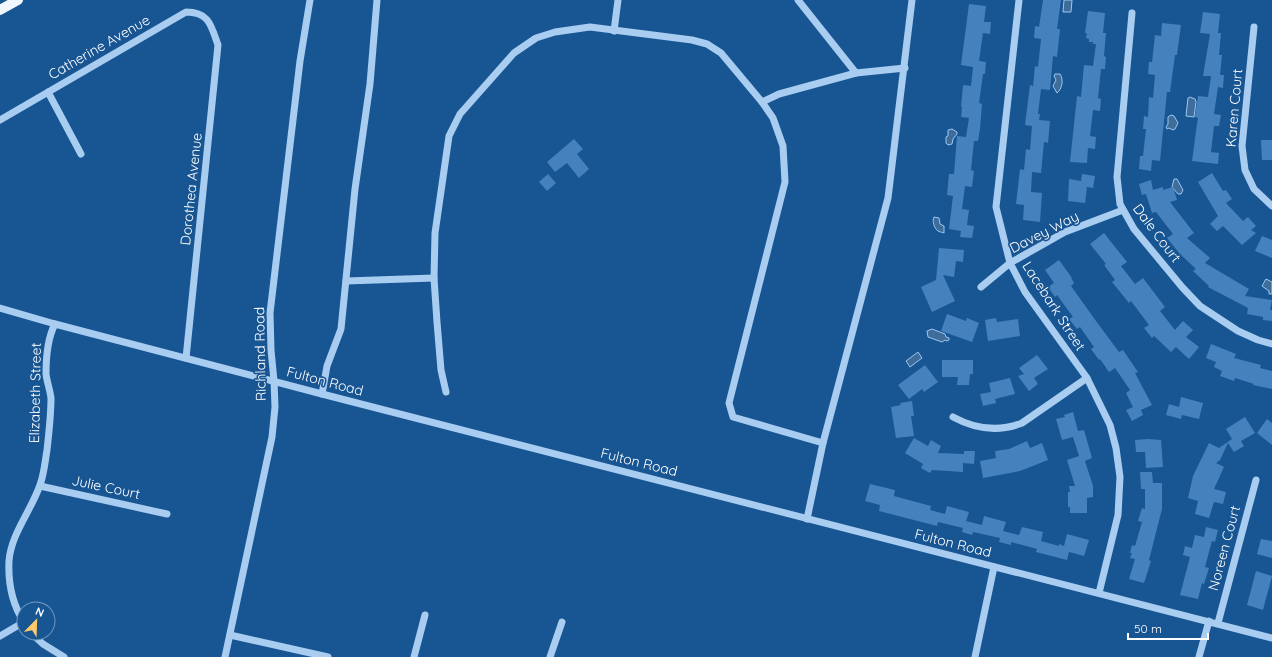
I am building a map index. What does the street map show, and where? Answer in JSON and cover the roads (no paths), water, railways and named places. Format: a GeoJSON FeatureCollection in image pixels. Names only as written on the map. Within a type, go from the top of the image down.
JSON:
{"type":"FeatureCollection","features":[{"type":"Feature","properties":{"kind":"main road"},"geometry":{"type":"LineString","coordinates":[[0,10],[18,0]]}},
{"type":"Feature","properties":{"kind":"street","name":"Richland Road"},"geometry":{"type":"LineString","coordinates":[[224,657],[272,437],[275,408],[270,313],[300,61],[310,0]]}},
{"type":"Feature","properties":{"kind":"street"},"geometry":{"type":"LineString","coordinates":[[322,394],[327,366],[341,329],[355,189],[370,84],[377,0]]}},
{"type":"Feature","properties":{"kind":"street"},"geometry":{"type":"LineString","coordinates":[[614,31],[618,0]]}},
{"type":"Feature","properties":{"kind":"street"},"geometry":{"type":"LineString","coordinates":[[798,0],[856,73]]}},
{"type":"Feature","properties":{"kind":"street"},"geometry":{"type":"LineString","coordinates":[[807,519],[823,443],[888,198],[905,68],[912,0]]}},
{"type":"Feature","properties":{"kind":"street","name":"Lacebark Street"},"geometry":{"type":"LineString","coordinates":[[1019,0],[996,207],[1010,263],[1025,292],[1087,378],[1110,425],[1116,448],[1120,477],[1118,515],[1099,593]]}},
{"type":"Feature","properties":{"kind":"street","name":"Catherine Avenue"},"geometry":{"type":"LineString","coordinates":[[0,120],[186,12],[196,12],[205,16],[211,24]]}},
{"type":"Feature","properties":{"kind":"street","name":"Dale Court"},"geometry":{"type":"LineString","coordinates":[[1132,13],[1116,177],[1120,204],[1134,229],[1182,287],[1200,306],[1238,331],[1258,340],[1272,344]]}},
{"type":"Feature","properties":{"kind":"street","name":"Dorothea Avenue"},"geometry":{"type":"LineString","coordinates":[[186,358],[218,45],[211,24]]}},
{"type":"Feature","properties":{"kind":"street"},"geometry":{"type":"LineString","coordinates":[[446,392],[441,370],[434,278],[435,233],[449,136],[460,114],[514,53],[536,38],[555,32],[590,27],[692,40],[707,44],[721,52],[762,102],[773,118],[783,146],[785,182],[729,403],[733,417],[823,443]]}},
{"type":"Feature","properties":{"kind":"street","name":"Karen Court"},"geometry":{"type":"LineString","coordinates":[[1254,27],[1242,146],[1245,170],[1254,189],[1272,206]]}},
{"type":"Feature","properties":{"kind":"street"},"geometry":{"type":"LineString","coordinates":[[762,102],[780,94],[856,73],[905,68]]}},
{"type":"Feature","properties":{"kind":"street"},"geometry":{"type":"LineString","coordinates":[[48,92],[81,154]]}},
{"type":"Feature","properties":{"kind":"street","name":"Davey Way"},"geometry":{"type":"LineString","coordinates":[[981,287],[1010,263],[1065,232],[1124,210]]}},
{"type":"Feature","properties":{"kind":"street"},"geometry":{"type":"LineString","coordinates":[[346,281],[434,278]]}},
{"type":"Feature","properties":{"kind":"street","name":"Fulton Road"},"geometry":{"type":"LineString","coordinates":[[0,308],[55,324],[322,394],[1272,638]]}},
{"type":"Feature","properties":{"kind":"street","name":"Elizabeth Street"},"geometry":{"type":"LineString","coordinates":[[16,609],[9,586],[9,560],[13,543],[40,486],[45,465],[50,426],[51,396],[46,375],[50,334],[55,324]]}},
{"type":"Feature","properties":{"kind":"street"},"geometry":{"type":"LineString","coordinates":[[953,418],[965,424],[989,429],[1014,426],[1022,423],[1087,378]]}},
{"type":"Feature","properties":{"kind":"street","name":"Noreen Court"},"geometry":{"type":"LineString","coordinates":[[1218,623],[1256,480]]}},
{"type":"Feature","properties":{"kind":"street","name":"Julie Court"},"geometry":{"type":"LineString","coordinates":[[40,486],[167,514]]}},
{"type":"Feature","properties":{"kind":"street"},"geometry":{"type":"LineString","coordinates":[[975,657],[994,567]]}},
{"type":"Feature","properties":{"kind":"street"},"geometry":{"type":"LineString","coordinates":[[414,657],[425,615]]}},
{"type":"Feature","properties":{"kind":"street"},"geometry":{"type":"LineString","coordinates":[[1199,657],[1209,621]]}},
{"type":"Feature","properties":{"kind":"street"},"geometry":{"type":"LineString","coordinates":[[550,657],[562,622]]}},
{"type":"Feature","properties":{"kind":"street"},"geometry":{"type":"LineString","coordinates":[[0,636],[16,627]]}},
{"type":"Feature","properties":{"kind":"street"},"geometry":{"type":"LineString","coordinates":[[230,635],[328,657]]}},
{"type":"Feature","properties":{"kind":"street"},"geometry":{"type":"LineString","coordinates":[[40,641],[64,657]]}},
{"type":"Feature","properties":{"kind":"water"},"geometry":{"type":"Polygon","coordinates":[[[1064,0],[1072,0],[1071,12],[1063,12],[1064,0]]]}},
{"type":"Feature","properties":{"kind":"water"},"geometry":{"type":"Polygon","coordinates":[[[1055,74],[1060,74],[1062,79],[1061,87],[1057,93],[1053,86],[1056,80],[1054,76],[1055,74]]]}},
{"type":"Feature","properties":{"kind":"water"},"geometry":{"type":"Polygon","coordinates":[[[1190,97],[1195,99],[1196,102],[1194,117],[1186,116],[1188,98],[1190,97]]]}},
{"type":"Feature","properties":{"kind":"water"},"geometry":{"type":"Polygon","coordinates":[[[1171,115],[1174,116],[1178,123],[1173,130],[1169,128],[1167,129],[1166,127],[1168,124],[1168,117],[1171,115]]]}},
{"type":"Feature","properties":{"kind":"water"},"geometry":{"type":"Polygon","coordinates":[[[952,129],[957,132],[957,134],[953,139],[952,144],[948,145],[946,143],[946,137],[948,136],[948,130],[952,129]]]}},
{"type":"Feature","properties":{"kind":"water"},"geometry":{"type":"Polygon","coordinates":[[[1174,179],[1177,179],[1183,190],[1181,194],[1178,194],[1172,187],[1174,179]]]}},
{"type":"Feature","properties":{"kind":"water"},"geometry":{"type":"Polygon","coordinates":[[[934,217],[939,218],[940,224],[944,226],[944,233],[935,228],[933,222],[934,217]]]}},
{"type":"Feature","properties":{"kind":"water"},"geometry":{"type":"Polygon","coordinates":[[[1266,279],[1272,282],[1272,294],[1269,294],[1269,291],[1262,286],[1266,279]]]}},
{"type":"Feature","properties":{"kind":"water"},"geometry":{"type":"Polygon","coordinates":[[[932,329],[945,334],[949,340],[942,342],[928,337],[927,331],[932,329]]]}},
{"type":"Feature","properties":{"kind":"water"},"geometry":{"type":"Polygon","coordinates":[[[918,352],[922,358],[910,367],[906,361],[918,352]]]}}]}
